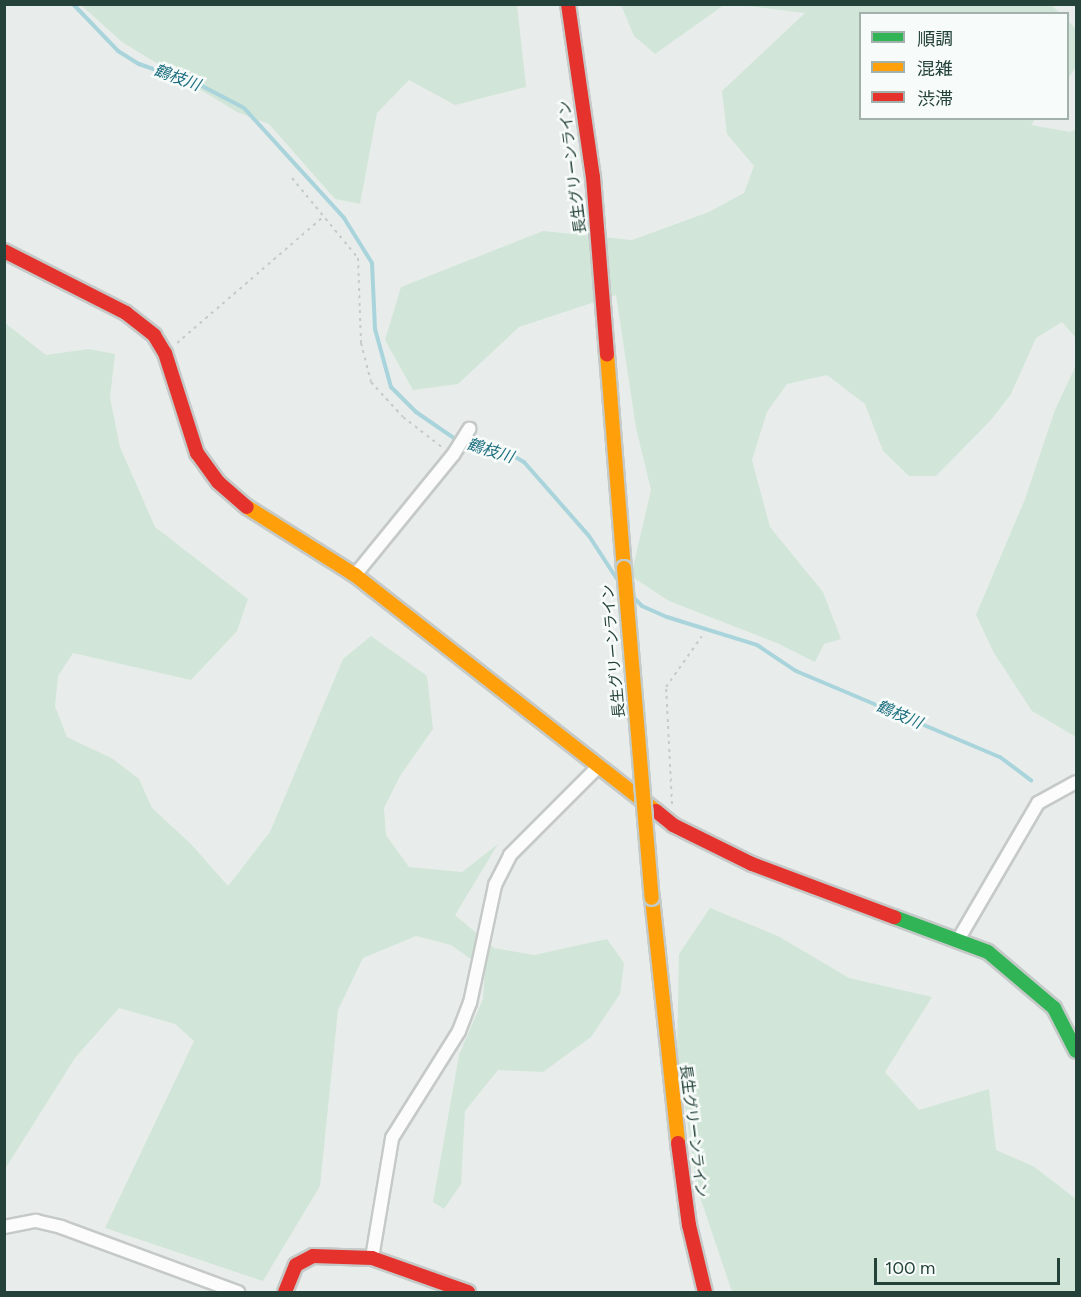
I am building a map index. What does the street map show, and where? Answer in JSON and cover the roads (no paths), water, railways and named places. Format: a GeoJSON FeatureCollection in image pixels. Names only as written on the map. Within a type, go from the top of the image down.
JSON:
{"type":"FeatureCollection","features":[{"type":"Feature","properties":{"kind":"main road","name":"長生グリーンライン"},"geometry":{"type":"LineString","coordinates":[[568,4],[593,177],[652,898],[685,1202],[705,1293]]}},
{"type":"Feature","properties":{"kind":"main road"},"geometry":{"type":"LineString","coordinates":[[4,251],[126,313],[154,335],[165,353],[197,453],[218,482],[264,520],[356,575],[673,825],[752,864],[988,952],[1036,990],[1054,1008],[1077,1051]]}},
{"type":"Feature","properties":{"kind":"main road"},"geometry":{"type":"LineString","coordinates":[[285,1293],[296,1265],[314,1256],[372,1258],[468,1293]]}},
{"type":"Feature","properties":{"kind":"street"},"geometry":{"type":"LineString","coordinates":[[356,575],[453,455],[469,429]]}},
{"type":"Feature","properties":{"kind":"street"},"geometry":{"type":"LineString","coordinates":[[372,1258],[392,1138],[459,1031],[470,1003],[495,885],[510,855],[598,767]]}},
{"type":"Feature","properties":{"kind":"street"},"geometry":{"type":"LineString","coordinates":[[958,939],[1038,803],[1077,782]]}},
{"type":"Feature","properties":{"kind":"street"},"geometry":{"type":"LineString","coordinates":[[4,1227],[36,1221],[61,1227],[238,1293]]}},
{"type":"Feature","properties":{"kind":"waterway","name":"鶴枝川"},"geometry":{"type":"LineString","coordinates":[[73,4],[118,51],[139,64],[202,86],[244,108],[344,218],[372,263],[375,329],[391,387],[416,412],[467,447],[510,454],[524,462],[589,536],[617,579]]}},
{"type":"Feature","properties":{"kind":"waterway","name":"鶴枝川"},"geometry":{"type":"LineString","coordinates":[[634,598],[642,606],[667,617],[757,645],[796,671],[1000,757],[1031,780]]}}]}
